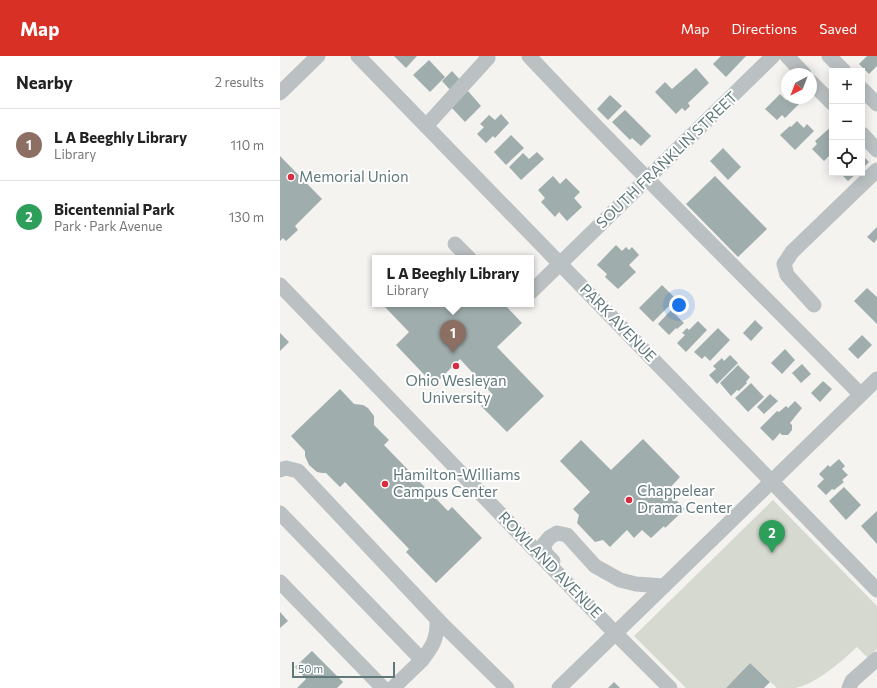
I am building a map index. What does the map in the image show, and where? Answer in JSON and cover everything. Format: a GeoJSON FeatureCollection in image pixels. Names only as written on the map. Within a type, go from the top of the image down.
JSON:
{"type":"FeatureCollection","features":[{"type":"Feature","properties":{"kind":"street"},"geometry":{"type":"LineString","coordinates":[[280,93],[318,56]]}},
{"type":"Feature","properties":{"kind":"street","name":"PARK AVENUE"},"geometry":{"type":"LineString","coordinates":[[358,56],[877,590]]}},
{"type":"Feature","properties":{"kind":"street"},"geometry":{"type":"LineString","coordinates":[[529,56],[647,180],[860,394]]}},
{"type":"Feature","properties":{"kind":"street","name":"SOUTH FRANKLIN STREET"},"geometry":{"type":"LineString","coordinates":[[534,289],[773,56]]}},
{"type":"Feature","properties":{"kind":"street"},"geometry":{"type":"LineString","coordinates":[[787,56],[798,68]]}},
{"type":"Feature","properties":{"kind":"street"},"geometry":{"type":"LineString","coordinates":[[829,56],[841,68]]}},
{"type":"Feature","properties":{"kind":"street"},"geometry":{"type":"LineString","coordinates":[[426,126],[489,57]]}},
{"type":"Feature","properties":{"kind":"street"},"geometry":{"type":"LineString","coordinates":[[817,88],[829,101]]}},
{"type":"Feature","properties":{"kind":"street"},"geometry":{"type":"LineString","coordinates":[[865,92],[877,104]]}},
{"type":"Feature","properties":{"kind":"street"},"geometry":{"type":"LineString","coordinates":[[865,137],[877,150]]}},
{"type":"Feature","properties":{"kind":"street"},"geometry":{"type":"LineString","coordinates":[[814,305],[787,275],[784,264],[792,252],[877,170]]}},
{"type":"Feature","properties":{"kind":"street"},"geometry":{"type":"LineString","coordinates":[[455,244],[466,255]]}},
{"type":"Feature","properties":{"kind":"street","name":"ROWLAND AVENUE"},"geometry":{"type":"LineString","coordinates":[[280,285],[617,631],[670,688]]}},
{"type":"Feature","properties":{"kind":"street"},"geometry":{"type":"LineString","coordinates":[[559,688],[860,394],[876,382]]}},
{"type":"Feature","properties":{"kind":"street"},"geometry":{"type":"LineString","coordinates":[[280,470],[286,468],[298,471],[439,621],[507,688]]}},
{"type":"Feature","properties":{"kind":"street"},"geometry":{"type":"LineString","coordinates":[[280,513],[422,660]]}},
{"type":"Feature","properties":{"kind":"street"},"geometry":{"type":"LineString","coordinates":[[617,631],[544,553],[544,544],[550,537],[557,533],[567,535],[595,566],[620,580],[636,584],[664,586]]}},
{"type":"Feature","properties":{"kind":"street"},"geometry":{"type":"LineString","coordinates":[[280,582],[384,688]]}},
{"type":"Feature","properties":{"kind":"street"},"geometry":{"type":"LineString","coordinates":[[393,688],[422,660],[432,648],[437,635],[437,623],[439,621]]}},
{"type":"Feature","properties":{"kind":"street"},"geometry":{"type":"LineString","coordinates":[[849,688],[852,681],[877,658]]}},
{"type":"Feature","properties":{"kind":"shaded area"},"geometry":{"type":"Polygon","coordinates":[[[773,500],[877,606],[877,649],[868,658],[857,647],[820,677],[803,686],[795,688],[777,688],[750,663],[726,688],[686,688],[634,636],[773,500]]]}},
{"type":"Feature","properties":{"kind":"building"},"geometry":{"type":"Polygon","coordinates":[[[394,56],[417,56],[406,68],[394,56]]]}},
{"type":"Feature","properties":{"kind":"building"},"geometry":{"type":"Polygon","coordinates":[[[721,56],[746,56],[726,77],[713,64],[721,56]]]}},
{"type":"Feature","properties":{"kind":"building"},"geometry":{"type":"Polygon","coordinates":[[[867,56],[877,56],[877,66],[869,74],[865,68],[859,64],[867,56]]]}},
{"type":"Feature","properties":{"kind":"building"},"geometry":{"type":"Polygon","coordinates":[[[429,60],[445,77],[430,92],[413,75],[429,60]]]}},
{"type":"Feature","properties":{"kind":"building"},"geometry":{"type":"Polygon","coordinates":[[[696,68],[709,83],[688,103],[690,106],[685,111],[682,108],[676,114],[655,92],[665,82],[672,89],[696,68]]]}},
{"type":"Feature","properties":{"kind":"building"},"geometry":{"type":"Polygon","coordinates":[[[452,71],[462,82],[452,92],[442,81],[452,71]]]}},
{"type":"Feature","properties":{"kind":"building"},"geometry":{"type":"Polygon","coordinates":[[[468,91],[481,106],[465,122],[451,107],[468,91]]]}},
{"type":"Feature","properties":{"kind":"building"},"geometry":{"type":"Polygon","coordinates":[[[780,94],[781,104],[799,104],[785,118],[782,115],[777,120],[765,109],[780,94]]]}},
{"type":"Feature","properties":{"kind":"building"},"geometry":{"type":"Polygon","coordinates":[[[610,95],[622,106],[608,120],[597,109],[610,95]]]}},
{"type":"Feature","properties":{"kind":"building"},"geometry":{"type":"Polygon","coordinates":[[[625,110],[651,136],[641,146],[632,138],[630,140],[612,122],[625,110]]]}},
{"type":"Feature","properties":{"kind":"building"},"geometry":{"type":"Polygon","coordinates":[[[501,114],[509,123],[495,138],[493,136],[486,143],[477,134],[484,127],[480,124],[489,115],[495,120],[501,114]]]}},
{"type":"Feature","properties":{"kind":"building"},"geometry":{"type":"Polygon","coordinates":[[[797,121],[804,128],[807,124],[814,131],[795,150],[780,135],[797,121]]]}},
{"type":"Feature","properties":{"kind":"building"},"geometry":{"type":"Polygon","coordinates":[[[829,129],[829,156],[824,161],[812,149],[817,144],[815,141],[829,129]]]}},
{"type":"Feature","properties":{"kind":"building"},"geometry":{"type":"Polygon","coordinates":[[[511,135],[524,148],[506,165],[494,152],[511,135]]]}},
{"type":"Feature","properties":{"kind":"building"},"geometry":{"type":"Polygon","coordinates":[[[723,148],[741,167],[728,180],[710,161],[723,148]]]}},
{"type":"Feature","properties":{"kind":"building"},"geometry":{"type":"Polygon","coordinates":[[[537,152],[544,159],[521,180],[509,167],[523,153],[529,159],[537,152]]]}},
{"type":"Feature","properties":{"kind":"building","name":"Memorial Union"},"geometry":{"type":"Polygon","coordinates":[[[280,156],[322,199],[295,226],[298,230],[286,241],[283,238],[280,241],[280,156]]]}},
{"type":"Feature","properties":{"kind":"building"},"geometry":{"type":"Polygon","coordinates":[[[865,158],[869,162],[865,166],[865,158]]]}},
{"type":"Feature","properties":{"kind":"building"},"geometry":{"type":"Polygon","coordinates":[[[553,176],[560,184],[566,178],[580,192],[574,198],[582,207],[567,221],[559,212],[555,217],[541,202],[545,198],[538,190],[553,176]]]}},
{"type":"Feature","properties":{"kind":"building"},"geometry":{"type":"Polygon","coordinates":[[[715,176],[767,229],[738,257],[686,204],[715,176]]]}},
{"type":"Feature","properties":{"kind":"building"},"geometry":{"type":"Polygon","coordinates":[[[843,176],[854,176],[848,181],[843,176]]]}},
{"type":"Feature","properties":{"kind":"building"},"geometry":{"type":"Polygon","coordinates":[[[877,227],[877,239],[874,243],[867,237],[877,227]]]}},
{"type":"Feature","properties":{"kind":"building"},"geometry":{"type":"Polygon","coordinates":[[[616,245],[622,251],[626,247],[629,250],[632,247],[639,255],[629,265],[636,272],[618,289],[605,277],[607,274],[597,265],[616,245]]]}},
{"type":"Feature","properties":{"kind":"building"},"geometry":{"type":"Polygon","coordinates":[[[662,285],[676,299],[653,322],[639,308],[662,285]]]}},
{"type":"Feature","properties":{"kind":"building"},"geometry":{"type":"Polygon","coordinates":[[[867,288],[877,297],[877,324],[854,301],[867,288]]]}},
{"type":"Feature","properties":{"kind":"building"},"geometry":{"type":"Polygon","coordinates":[[[385,307],[507,307],[522,323],[497,347],[544,396],[507,432],[481,406],[493,395],[460,359],[434,385],[396,345],[409,332],[385,307]]]}},
{"type":"Feature","properties":{"kind":"building"},"geometry":{"type":"Polygon","coordinates":[[[671,310],[684,323],[669,335],[658,324],[671,310]]]}},
{"type":"Feature","properties":{"kind":"building"},"geometry":{"type":"Polygon","coordinates":[[[755,320],[763,328],[751,341],[743,333],[755,320]]]}},
{"type":"Feature","properties":{"kind":"building"},"geometry":{"type":"Polygon","coordinates":[[[698,321],[707,330],[686,352],[677,343],[685,335],[682,333],[687,328],[689,330],[698,321]]]}},
{"type":"Feature","properties":{"kind":"building"},"geometry":{"type":"Polygon","coordinates":[[[718,328],[730,340],[710,361],[705,356],[702,359],[694,352],[718,328]]]}},
{"type":"Feature","properties":{"kind":"building"},"geometry":{"type":"Polygon","coordinates":[[[280,333],[289,342],[280,351],[280,333]]]}},
{"type":"Feature","properties":{"kind":"building"},"geometry":{"type":"Polygon","coordinates":[[[862,335],[872,345],[858,359],[848,349],[862,335]]]}},
{"type":"Feature","properties":{"kind":"building"},"geometry":{"type":"Polygon","coordinates":[[[785,349],[795,360],[782,374],[771,363],[785,349]]]}},
{"type":"Feature","properties":{"kind":"building"},"geometry":{"type":"Polygon","coordinates":[[[730,355],[738,363],[717,384],[709,375],[716,369],[713,366],[722,358],[724,361],[730,355]]]}},
{"type":"Feature","properties":{"kind":"building"},"geometry":{"type":"Polygon","coordinates":[[[802,364],[811,374],[801,383],[792,373],[802,364]]]}},
{"type":"Feature","properties":{"kind":"building"},"geometry":{"type":"Polygon","coordinates":[[[738,365],[750,377],[746,382],[747,383],[739,391],[737,390],[731,396],[720,383],[738,365]]]}},
{"type":"Feature","properties":{"kind":"building"},"geometry":{"type":"Polygon","coordinates":[[[823,381],[832,389],[820,402],[811,393],[823,381]]]}},
{"type":"Feature","properties":{"kind":"building"},"geometry":{"type":"Polygon","coordinates":[[[751,383],[764,397],[748,412],[735,398],[751,383]]]}},
{"type":"Feature","properties":{"kind":"building","name":"Hamilton-Williams Campus Center"},"geometry":{"type":"Polygon","coordinates":[[[340,389],[354,404],[363,405],[368,408],[374,416],[374,425],[389,440],[384,445],[448,511],[452,507],[482,538],[436,583],[406,552],[409,549],[345,482],[340,487],[326,473],[317,472],[309,465],[305,456],[305,451],[291,436],[340,389]]]}},
{"type":"Feature","properties":{"kind":"building"},"geometry":{"type":"Polygon","coordinates":[[[770,394],[778,401],[764,414],[757,407],[770,394]]]}},
{"type":"Feature","properties":{"kind":"building"},"geometry":{"type":"Polygon","coordinates":[[[795,401],[802,408],[790,423],[792,425],[792,430],[788,435],[782,435],[780,433],[773,441],[760,428],[777,411],[779,412],[786,406],[788,408],[795,401]]]}},
{"type":"Feature","properties":{"kind":"building","name":"Chappelear Drama Center"},"geometry":{"type":"Polygon","coordinates":[[[643,439],[680,477],[667,491],[685,509],[665,528],[664,526],[651,538],[642,530],[634,538],[627,530],[610,547],[603,540],[595,542],[577,523],[579,515],[573,509],[590,492],[560,461],[581,440],[611,470],[643,439]]]}},
{"type":"Feature","properties":{"kind":"building"},"geometry":{"type":"Polygon","coordinates":[[[839,459],[845,466],[842,469],[848,475],[842,480],[844,482],[834,490],[832,489],[826,495],[817,486],[824,479],[819,474],[828,465],[830,467],[839,459]]]}},
{"type":"Feature","properties":{"kind":"building"},"geometry":{"type":"Polygon","coordinates":[[[844,487],[861,505],[846,520],[829,501],[844,487]]]}},
{"type":"Feature","properties":{"kind":"building"},"geometry":{"type":"Polygon","coordinates":[[[877,511],[877,544],[861,526],[877,511]]]}},
{"type":"Feature","properties":{"kind":"building"},"geometry":{"type":"Polygon","coordinates":[[[280,612],[288,621],[280,628],[280,612]]]}},
{"type":"Feature","properties":{"kind":"building"},"geometry":{"type":"Polygon","coordinates":[[[312,651],[343,682],[337,688],[297,688],[306,679],[295,667],[312,651]]]}},
{"type":"Feature","properties":{"kind":"building"},"geometry":{"type":"Polygon","coordinates":[[[750,663],[770,682],[764,688],[726,688],[750,663]]]}},
{"type":"Feature","properties":{"kind":"building"},"geometry":{"type":"Polygon","coordinates":[[[614,682],[620,688],[608,688],[614,682]]]}},
{"type":"Feature","properties":{"kind":"place","name":"Memorial Union"},"geometry":{"type":"Point","coordinates":[291,177]}},
{"type":"Feature","properties":{"kind":"place","name":"L A Beeghly Library"},"geometry":{"type":"Point","coordinates":[453,353]}},
{"type":"Feature","properties":{"kind":"place","name":"Ohio Wesleyan University"},"geometry":{"type":"Point","coordinates":[456,366]}},
{"type":"Feature","properties":{"kind":"place","name":"Hamilton-Williams Campus Center"},"geometry":{"type":"Point","coordinates":[385,484]}},
{"type":"Feature","properties":{"kind":"place","name":"Chappelear Drama Center"},"geometry":{"type":"Point","coordinates":[629,500]}},
{"type":"Feature","properties":{"kind":"place","name":"Bicentennial Park"},"geometry":{"type":"Point","coordinates":[772,553]}}]}
